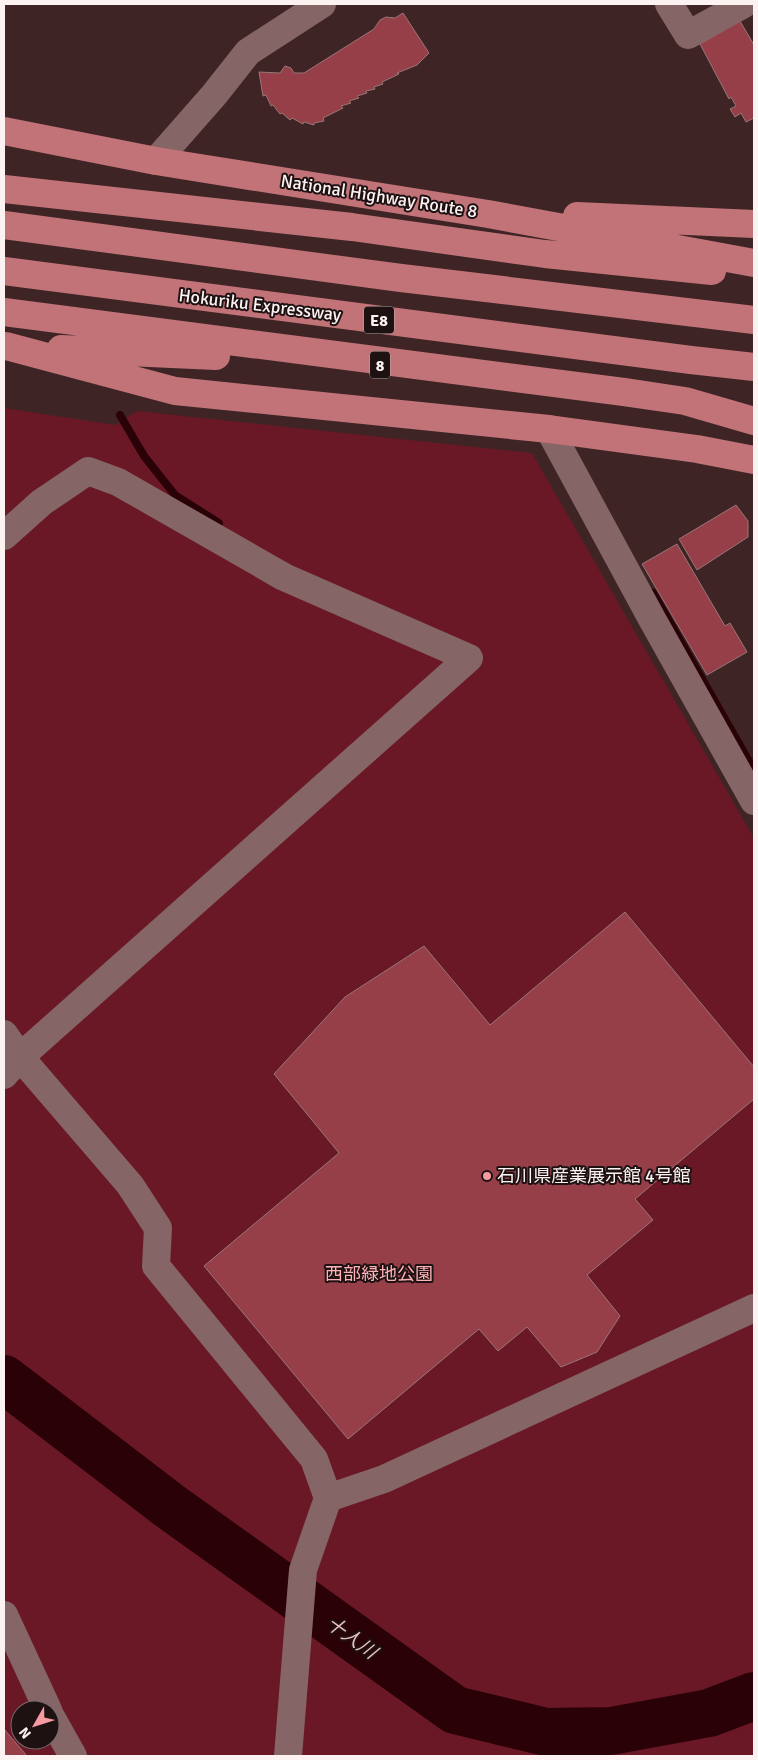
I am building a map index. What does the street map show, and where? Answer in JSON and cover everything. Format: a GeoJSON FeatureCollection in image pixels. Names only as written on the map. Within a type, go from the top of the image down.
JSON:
{"type":"FeatureCollection","features":[{"type":"Feature","properties":{"kind":"highway","name":"National Highway Route 8"},"geometry":{"type":"LineString","coordinates":[[4,131],[156,161],[488,214],[754,263]]}},
{"type":"Feature","properties":{"kind":"highway"},"geometry":{"type":"LineString","coordinates":[[4,188],[352,227],[555,255],[681,269],[754,273]]}},
{"type":"Feature","properties":{"kind":"highway"},"geometry":{"type":"LineString","coordinates":[[488,214],[754,224]]}},
{"type":"Feature","properties":{"kind":"highway"},"geometry":{"type":"LineString","coordinates":[[4,225],[401,278],[754,320]]}},
{"type":"Feature","properties":{"kind":"highway","name":"Hokuriku Expressway"},"geometry":{"type":"LineString","coordinates":[[4,271],[754,367]]}},
{"type":"Feature","properties":{"kind":"highway"},"geometry":{"type":"LineString","coordinates":[[4,312],[624,392],[685,401],[754,421]]}},
{"type":"Feature","properties":{"kind":"highway"},"geometry":{"type":"LineString","coordinates":[[5,346],[175,390],[549,429],[697,449],[754,460]]}},
{"type":"Feature","properties":{"kind":"highway","name":"8"},"geometry":{"type":"LineString","coordinates":[[5,346],[377,364],[666,387],[754,405]]}},
{"type":"Feature","properties":{"kind":"street"},"geometry":{"type":"LineString","coordinates":[[669,4],[688,35],[744,4]]}},
{"type":"Feature","properties":{"kind":"street"},"geometry":{"type":"LineString","coordinates":[[156,161],[214,95],[248,52],[313,6]]}},
{"type":"Feature","properties":{"kind":"street"},"geometry":{"type":"LineString","coordinates":[[549,429],[754,801]]}},
{"type":"Feature","properties":{"kind":"street"},"geometry":{"type":"LineString","coordinates":[[4,536],[42,502],[88,471],[118,482],[284,577],[468,658],[12,1066]]}},
{"type":"Feature","properties":{"kind":"street"},"geometry":{"type":"LineString","coordinates":[[4,1034],[12,1066],[130,1185],[158,1228],[156,1266],[314,1459],[328,1498],[303,1570],[285,1753]]}},
{"type":"Feature","properties":{"kind":"street"},"geometry":{"type":"LineString","coordinates":[[328,1498],[384,1479],[754,1308]]}},
{"type":"Feature","properties":{"kind":"street"},"geometry":{"type":"LineString","coordinates":[[4,1615],[43,1700]]}},
{"type":"Feature","properties":{"kind":"street"},"geometry":{"type":"LineString","coordinates":[[60,1733],[73,1756]]}},
{"type":"Feature","properties":{"kind":"green space","name":"西部緑地公園"},"geometry":{"type":"Polygon","coordinates":[[[4,408],[115,425],[137,411],[532,453],[754,838],[754,1756],[4,1756],[4,408]]]}},
{"type":"Feature","properties":{"kind":"building"},"geometry":{"type":"Polygon","coordinates":[[[403,13],[429,53],[417,65],[397,73],[399,74],[374,87],[375,89],[357,96],[359,98],[349,101],[351,103],[341,106],[343,108],[323,118],[324,121],[314,123],[314,125],[304,122],[303,124],[292,118],[290,120],[282,113],[280,114],[273,105],[271,106],[266,95],[263,96],[259,72],[280,73],[285,66],[291,68],[294,73],[304,73],[374,29],[380,20],[386,17],[395,18],[403,13]]]}},
{"type":"Feature","properties":{"kind":"building"},"geometry":{"type":"Polygon","coordinates":[[[740,21],[754,45],[754,118],[746,122],[741,113],[735,117],[730,109],[736,106],[731,97],[729,99],[700,44],[740,21]]]}},
{"type":"Feature","properties":{"kind":"building"},"geometry":{"type":"Polygon","coordinates":[[[736,505],[748,521],[748,537],[697,570],[679,539],[736,505]]]}},
{"type":"Feature","properties":{"kind":"building"},"geometry":{"type":"Polygon","coordinates":[[[677,544],[725,626],[730,623],[747,652],[707,675],[642,564],[677,544]]]}},
{"type":"Feature","properties":{"kind":"building","name":"石川県産業展示館 4号館"},"geometry":{"type":"Polygon","coordinates":[[[625,912],[754,1067],[754,1099],[635,1199],[653,1220],[587,1275],[620,1316],[597,1352],[561,1367],[527,1327],[498,1351],[479,1329],[348,1439],[204,1266],[339,1153],[274,1074],[345,997],[424,946],[490,1025],[625,912]]]}},
{"type":"Feature","properties":{"kind":"building"},"geometry":{"type":"Polygon","coordinates":[[[4,1729],[10,1736],[10,1750],[22,1750],[27,1756],[4,1756],[4,1729]]]}},
{"type":"Feature","properties":{"kind":"waterway"},"geometry":{"type":"LineString","coordinates":[[120,415],[144,456],[175,495],[219,523]]}},
{"type":"Feature","properties":{"kind":"waterway"},"geometry":{"type":"LineString","coordinates":[[653,593],[754,770]]}},
{"type":"Feature","properties":{"kind":"waterway","name":"十人川"},"geometry":{"type":"LineString","coordinates":[[4,1379],[171,1507],[455,1710],[546,1732],[611,1731],[709,1713],[754,1696]]}},
{"type":"Feature","properties":{"kind":"place","name":"石川県産業展示館 4号館"},"geometry":{"type":"Point","coordinates":[487,1176]}}]}
